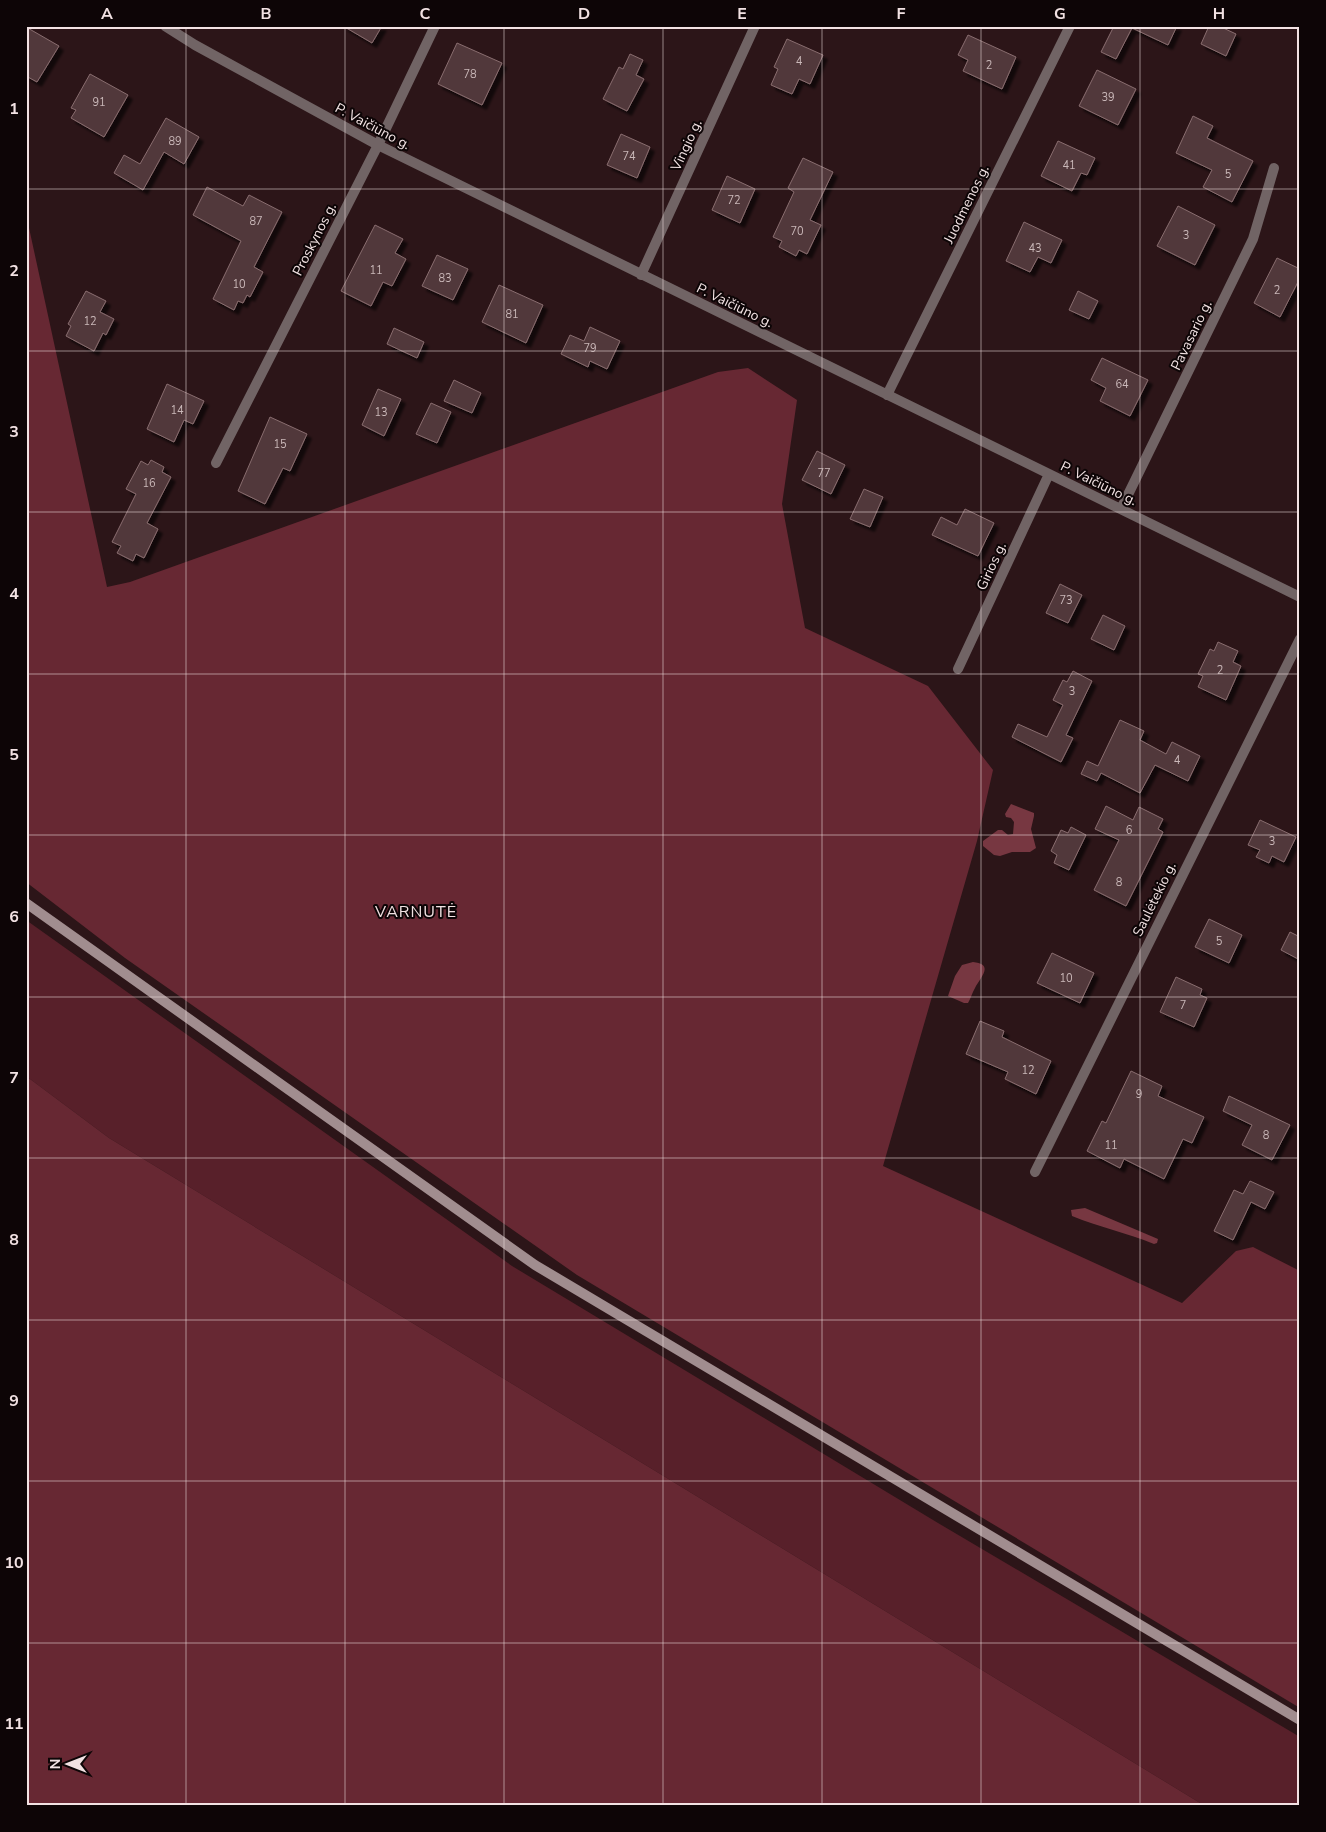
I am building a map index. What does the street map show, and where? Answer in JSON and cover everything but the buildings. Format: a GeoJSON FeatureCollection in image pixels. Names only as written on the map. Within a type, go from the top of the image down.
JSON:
{"type":"FeatureCollection","features":[{"type":"Feature","properties":{"kind":"main road"},"geometry":{"type":"LineString","coordinates":[[26,903],[535,1265],[1300,1720]]}},
{"type":"Feature","properties":{"kind":"street","name":"P. Vaičiūno g."},"geometry":{"type":"LineString","coordinates":[[165,26],[195,45],[378,145],[1300,597]]}},
{"type":"Feature","properties":{"kind":"street","name":"Proskynos g."},"geometry":{"type":"LineString","coordinates":[[216,463],[378,145],[435,26]]}},
{"type":"Feature","properties":{"kind":"street","name":"Vingio g."},"geometry":{"type":"LineString","coordinates":[[641,275],[756,26]]}},
{"type":"Feature","properties":{"kind":"street","name":"Juodmenos g."},"geometry":{"type":"LineString","coordinates":[[887,395],[1070,26]]}},
{"type":"Feature","properties":{"kind":"street","name":"Pavasario g."},"geometry":{"type":"LineString","coordinates":[[1121,509],[1253,239],[1274,168]]}},
{"type":"Feature","properties":{"kind":"street","name":"Girios g."},"geometry":{"type":"LineString","coordinates":[[958,669],[1049,474]]}},
{"type":"Feature","properties":{"kind":"street","name":"Saulėtekio g."},"geometry":{"type":"LineString","coordinates":[[1035,1172],[1300,639]]}},
{"type":"Feature","properties":{"kind":"shaded area"},"geometry":{"type":"Polygon","coordinates":[[[26,214],[107,587],[130,582],[718,372],[748,368],[797,400],[782,504],[805,628],[928,686],[993,770],[977,841],[883,1166],[1182,1303],[1236,1251],[1253,1247],[1300,1271],[1300,1708],[577,1275],[125,958],[26,882],[26,214]]]}},
{"type":"Feature","properties":{"kind":"shaded area"},"geometry":{"type":"Polygon","coordinates":[[[1011,804],[1034,813],[1031,829],[1036,848],[1030,852],[994,855],[983,846],[983,841],[998,830],[1002,830],[1008,835],[1013,834],[1014,822],[1011,818],[1006,817],[1005,814],[1011,804]]]}},
{"type":"Feature","properties":{"kind":"shaded area"},"geometry":{"type":"Polygon","coordinates":[[[26,920],[512,1266],[938,1523],[1300,1737],[1300,1806],[1205,1806],[109,1138],[26,1076],[26,920]]]}},
{"type":"Feature","properties":{"kind":"shaded area"},"geometry":{"type":"Polygon","coordinates":[[[973,962],[980,963],[985,968],[968,1003],[948,996],[955,976],[962,965],[973,962]]]}},
{"type":"Feature","properties":{"kind":"shaded area"},"geometry":{"type":"Polygon","coordinates":[[[26,1076],[109,1138],[1205,1806],[26,1806],[26,1076]]]}},
{"type":"Feature","properties":{"kind":"shaded area"},"geometry":{"type":"Polygon","coordinates":[[[1085,1208],[1158,1239],[1157,1243],[1154,1244],[1072,1216],[1071,1210],[1085,1208]]]}},
{"type":"Feature","properties":{"kind":"district","name":"VARNUTĖ"},"geometry":{"type":"Point","coordinates":[416,911]}}]}
